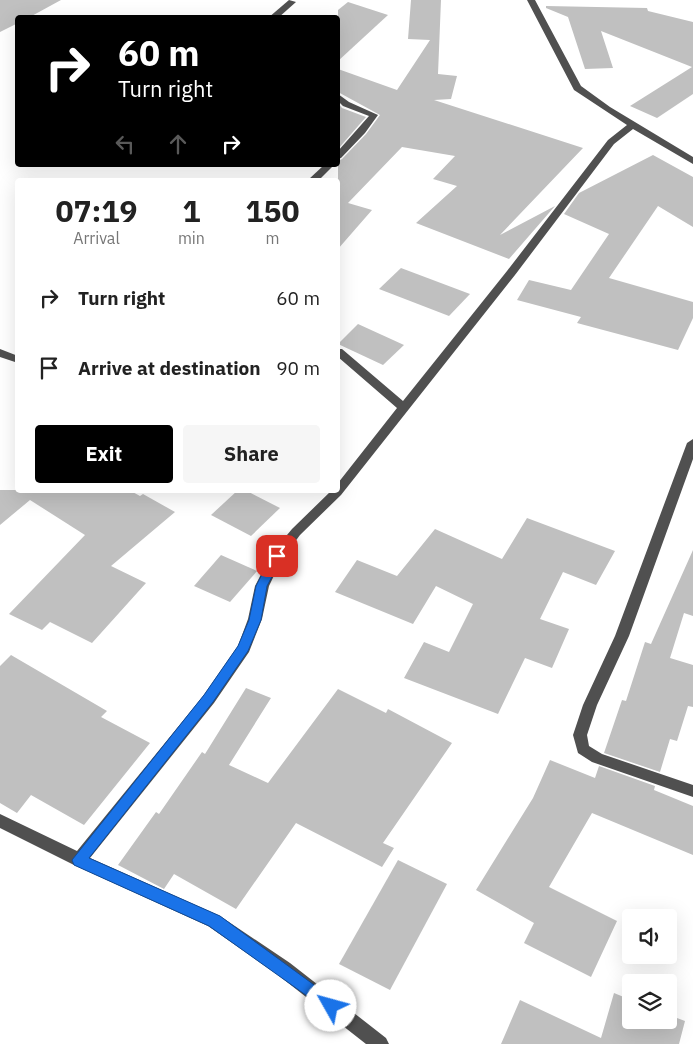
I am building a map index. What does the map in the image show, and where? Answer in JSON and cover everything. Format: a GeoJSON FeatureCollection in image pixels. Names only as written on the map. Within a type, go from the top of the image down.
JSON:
{"type":"FeatureCollection","features":[{"type":"Feature","properties":{"kind":"street"},"geometry":{"type":"LineString","coordinates":[[531,0],[577,88],[693,161]]}},
{"type":"Feature","properties":{"kind":"street"},"geometry":{"type":"LineString","coordinates":[[276,15],[292,2]]}},
{"type":"Feature","properties":{"kind":"street"},"geometry":{"type":"LineString","coordinates":[[340,99],[346,104],[374,115],[340,154]]}},
{"type":"Feature","properties":{"kind":"street"},"geometry":{"type":"LineString","coordinates":[[340,489],[511,273],[610,142],[632,124]]}},
{"type":"Feature","properties":{"kind":"street"},"geometry":{"type":"LineString","coordinates":[[315,178],[327,167]]}},
{"type":"Feature","properties":{"kind":"street"},"geometry":{"type":"LineString","coordinates":[[0,354],[15,359]]}},
{"type":"Feature","properties":{"kind":"street"},"geometry":{"type":"LineString","coordinates":[[340,354],[404,408]]}},
{"type":"Feature","properties":{"kind":"street"},"geometry":{"type":"LineString","coordinates":[[693,443],[622,636],[590,705],[580,735],[583,749],[597,758],[693,791]]}},
{"type":"Feature","properties":{"kind":"street"},"geometry":{"type":"LineString","coordinates":[[79,860],[208,699],[244,648],[255,620],[262,586],[277,556],[296,532],[337,493]]}},
{"type":"Feature","properties":{"kind":"street"},"geometry":{"type":"LineString","coordinates":[[0,821],[79,860],[214,921],[284,969],[380,1044]]}},
{"type":"Feature","properties":{"kind":"building"},"geometry":{"type":"Polygon","coordinates":[[[0,0],[61,0],[34,15],[15,15],[15,24],[0,32],[0,0]]]}},
{"type":"Feature","properties":{"kind":"building"},"geometry":{"type":"Polygon","coordinates":[[[411,0],[441,0],[438,74],[457,76],[451,99],[434,100],[583,148],[500,235],[555,206],[509,259],[416,223],[457,186],[433,179],[455,156],[402,147],[348,203],[372,210],[340,247],[340,178],[338,178],[338,167],[340,167],[340,160],[366,134],[380,115],[340,93],[340,70],[397,90],[430,40],[408,39],[411,0]]]}},
{"type":"Feature","properties":{"kind":"building"},"geometry":{"type":"Polygon","coordinates":[[[348,2],[388,15],[340,59],[340,15],[338,15],[338,10],[348,2]]]}},
{"type":"Feature","properties":{"kind":"building"},"geometry":{"type":"Polygon","coordinates":[[[546,6],[647,8],[648,11],[693,22],[693,94],[657,118],[630,106],[692,67],[601,31],[613,68],[585,69],[568,17],[546,8],[546,6]]]}},
{"type":"Feature","properties":{"kind":"building"},"geometry":{"type":"Polygon","coordinates":[[[340,106],[366,117],[340,147],[340,106]]]}},
{"type":"Feature","properties":{"kind":"building"},"geometry":{"type":"Polygon","coordinates":[[[653,155],[693,177],[693,227],[658,206],[609,278],[693,302],[693,318],[678,350],[577,323],[581,317],[517,300],[529,280],[571,290],[609,234],[564,214],[579,193],[653,155]]]}},
{"type":"Feature","properties":{"kind":"building"},"geometry":{"type":"Polygon","coordinates":[[[401,268],[470,294],[449,316],[379,289],[401,268]]]}},
{"type":"Feature","properties":{"kind":"building"},"geometry":{"type":"Polygon","coordinates":[[[358,324],[404,345],[383,365],[340,345],[340,342],[358,324]]]}},
{"type":"Feature","properties":{"kind":"building"},"geometry":{"type":"Polygon","coordinates":[[[0,490],[15,490],[15,493],[134,493],[140,496],[143,494],[175,512],[111,566],[146,583],[92,643],[50,622],[42,630],[9,614],[85,535],[30,500],[0,525],[0,490]]]}},
{"type":"Feature","properties":{"kind":"building"},"geometry":{"type":"Polygon","coordinates":[[[235,493],[251,493],[280,508],[251,536],[211,515],[235,493]]]}},
{"type":"Feature","properties":{"kind":"building"},"geometry":{"type":"Polygon","coordinates":[[[527,518],[615,551],[596,585],[563,572],[540,619],[569,629],[552,668],[525,658],[498,714],[404,678],[424,642],[449,652],[473,604],[436,586],[413,624],[335,592],[357,560],[397,576],[435,529],[502,559],[527,518]]]}},
{"type":"Feature","properties":{"kind":"building"},"geometry":{"type":"Polygon","coordinates":[[[693,550],[693,616],[684,613],[670,658],[693,665],[693,707],[688,706],[677,741],[670,739],[660,772],[604,753],[622,700],[626,701],[645,642],[651,644],[693,550]]]}},
{"type":"Feature","properties":{"kind":"building"},"geometry":{"type":"Polygon","coordinates":[[[221,555],[257,571],[230,602],[194,586],[221,555]]]}},
{"type":"Feature","properties":{"kind":"building"},"geometry":{"type":"Polygon","coordinates":[[[11,655],[107,711],[101,717],[150,743],[84,825],[31,795],[17,813],[0,803],[0,666],[11,655]]]}},
{"type":"Feature","properties":{"kind":"building"},"geometry":{"type":"Polygon","coordinates":[[[246,688],[271,698],[229,765],[268,783],[338,689],[386,713],[388,709],[452,743],[383,843],[394,848],[382,867],[296,823],[236,909],[174,874],[164,889],[118,865],[156,812],[159,814],[202,752],[205,754],[246,688]]]}},
{"type":"Feature","properties":{"kind":"building"},"geometry":{"type":"Polygon","coordinates":[[[550,760],[595,778],[599,766],[655,786],[654,790],[693,806],[693,855],[592,813],[549,887],[617,921],[591,977],[524,943],[534,923],[476,890],[533,798],[550,760]]]}},
{"type":"Feature","properties":{"kind":"building"},"geometry":{"type":"Polygon","coordinates":[[[398,860],[447,884],[390,990],[339,964],[398,860]]]}},
{"type":"Feature","properties":{"kind":"building"},"geometry":{"type":"Polygon","coordinates":[[[614,993],[622,996],[622,1029],[677,1029],[677,1018],[685,1021],[679,1044],[501,1044],[520,1000],[601,1038],[614,993]]]}},
{"type":"Feature","properties":{"kind":"route"},"geometry":{"type":"LineString","coordinates":[[277,556],[262,586],[255,620],[244,648],[208,699],[79,860],[214,921],[284,969],[331,1006]]}}]}
